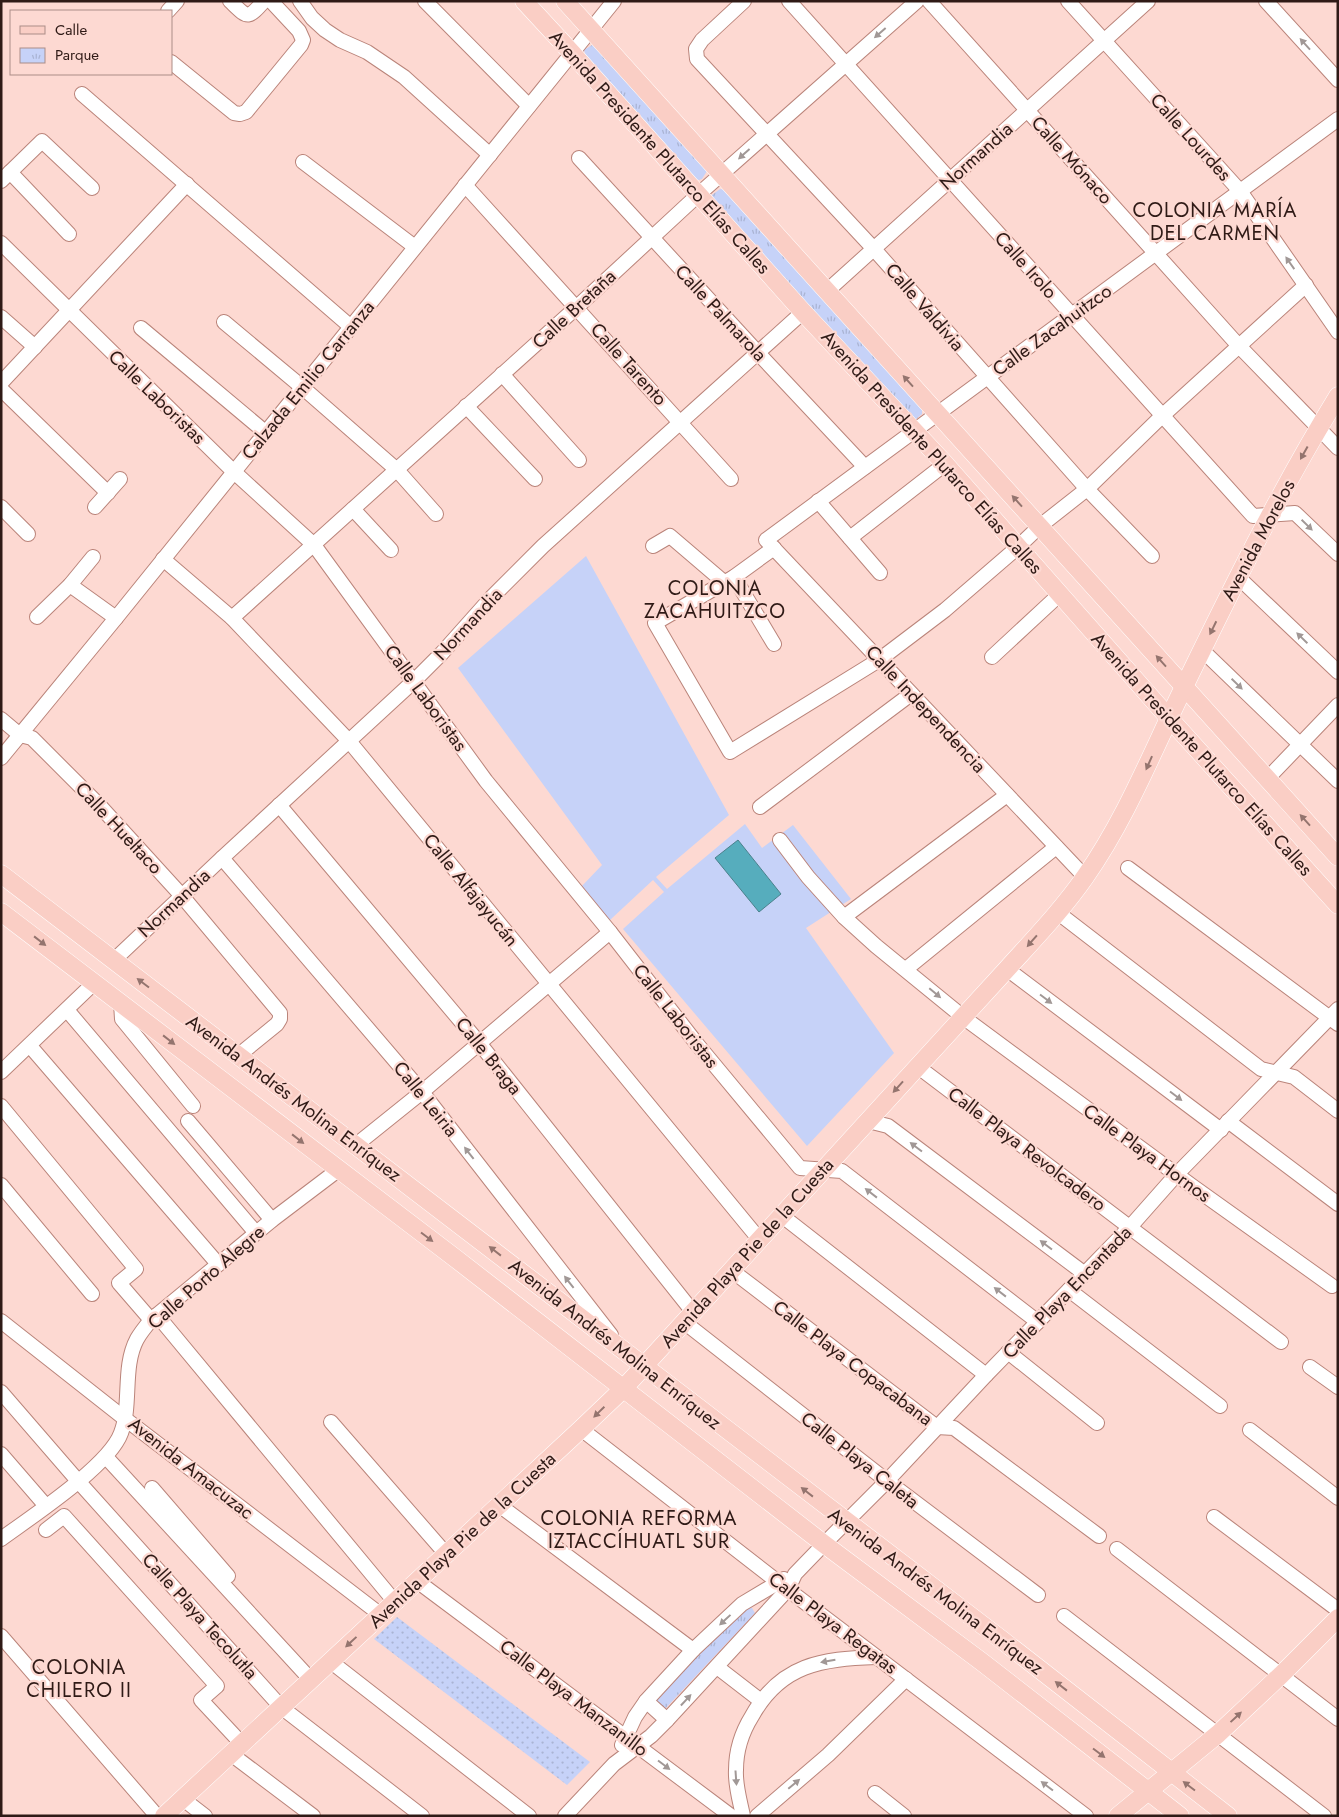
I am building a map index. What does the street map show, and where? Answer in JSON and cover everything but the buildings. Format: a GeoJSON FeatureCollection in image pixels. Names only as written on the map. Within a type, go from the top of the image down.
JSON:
{"type":"FeatureCollection","features":[{"type":"Feature","properties":{"kind":"main road","name":"Avenida Presidente Plutarco Elías Calles"},"geometry":{"type":"LineString","coordinates":[[524,1],[572,52],[803,312],[913,432],[945,464],[1169,718],[1338,905]]}},
{"type":"Feature","properties":{"kind":"main road","name":"Avenida Presidente Plutarco Elías Calles"},"geometry":{"type":"LineString","coordinates":[[565,1],[1338,856]]}},
{"type":"Feature","properties":{"kind":"main road","name":"Avenida Morelos"},"geometry":{"type":"LineString","coordinates":[[1184,687],[1270,514],[1338,396]]}},
{"type":"Feature","properties":{"kind":"main road","name":"Avenida Playa Pie de la Cuesta"},"geometry":{"type":"LineString","coordinates":[[164,1816],[581,1429],[644,1367],[1007,969],[1085,877],[1139,786],[1184,687]]}},
{"type":"Feature","properties":{"kind":"main road","name":"Avenida Andrés Molina Enríquez"},"geometry":{"type":"LineString","coordinates":[[1,874],[1002,1640],[1228,1816]]}},
{"type":"Feature","properties":{"kind":"main road","name":"Avenida Andrés Molina Enríquez"},"geometry":{"type":"LineString","coordinates":[[1,912],[824,1544],[982,1662],[1180,1816]]}},
{"type":"Feature","properties":{"kind":"main road"},"geometry":{"type":"LineString","coordinates":[[1118,1816],[1218,1734],[1281,1676],[1338,1618]]}},
{"type":"Feature","properties":{"kind":"street"},"geometry":{"type":"LineString","coordinates":[[230,1],[248,15],[252,14],[264,1]]}},
{"type":"Feature","properties":{"kind":"street"},"geometry":{"type":"LineString","coordinates":[[172,63],[230,110],[237,114],[243,113],[304,40],[299,31],[271,1]]}},
{"type":"Feature","properties":{"kind":"street"},"geometry":{"type":"LineString","coordinates":[[300,1],[312,18],[325,30],[340,40],[367,52],[404,77],[490,155]]}},
{"type":"Feature","properties":{"kind":"street"},"geometry":{"type":"LineString","coordinates":[[425,1],[529,106]]}},
{"type":"Feature","properties":{"kind":"street","name":"Calzada Emilio Carranza"},"geometry":{"type":"LineString","coordinates":[[1,758],[614,1]]}},
{"type":"Feature","properties":{"kind":"street","name":"Calle Valdivia"},"geometry":{"type":"LineString","coordinates":[[744,1],[702,40],[696,48],[697,59],[873,248],[1087,488],[1152,556]]}},
{"type":"Feature","properties":{"kind":"street","name":"Calle Irolo"},"geometry":{"type":"LineString","coordinates":[[789,1],[1253,516],[1270,514]]}},
{"type":"Feature","properties":{"kind":"street","name":"Calle Bretaña"},"geometry":{"type":"LineString","coordinates":[[232,618],[577,307],[651,237],[917,1]]}},
{"type":"Feature","properties":{"kind":"street","name":"Calle Mónaco"},"geometry":{"type":"LineString","coordinates":[[929,1],[1238,345],[1338,448]]}},
{"type":"Feature","properties":{"kind":"street","name":"Calle Lourdes"},"geometry":{"type":"LineString","coordinates":[[1068,1],[1240,191],[1338,332]]}},
{"type":"Feature","properties":{"kind":"street","name":"Normandia"},"geometry":{"type":"LineString","coordinates":[[827,291],[1148,1]]}},
{"type":"Feature","properties":{"kind":"street"},"geometry":{"type":"LineString","coordinates":[[1266,1],[1338,80]]}},
{"type":"Feature","properties":{"kind":"street"},"geometry":{"type":"LineString","coordinates":[[82,94],[350,327]]}},
{"type":"Feature","properties":{"kind":"street","name":"Calle Zacahuitzco"},"geometry":{"type":"LineString","coordinates":[[879,660],[730,752],[655,623],[729,580],[818,501],[988,378],[1338,119]]}},
{"type":"Feature","properties":{"kind":"street"},"geometry":{"type":"LineString","coordinates":[[69,234],[6,177],[42,141],[92,188]]}},
{"type":"Feature","properties":{"kind":"street","name":"Calle Palmarola"},"geometry":{"type":"LineString","coordinates":[[579,158],[865,467]]}},
{"type":"Feature","properties":{"kind":"street"},"geometry":{"type":"LineString","coordinates":[[303,162],[415,247]]}},
{"type":"Feature","properties":{"kind":"street"},"geometry":{"type":"LineString","coordinates":[[1,383],[187,184]]}},
{"type":"Feature","properties":{"kind":"street","name":"Calle Tarento"},"geometry":{"type":"LineString","coordinates":[[465,185],[731,478]]}},
{"type":"Feature","properties":{"kind":"street","name":"Calle Laboristas"},"geometry":{"type":"LineString","coordinates":[[1,243],[233,471],[314,545],[486,781],[610,932],[697,1044],[800,1168],[842,1171],[1038,1322]]}},
{"type":"Feature","properties":{"kind":"street"},"geometry":{"type":"LineString","coordinates":[[879,660],[945,610],[1040,526],[1087,488],[1238,345],[1306,285]]}},
{"type":"Feature","properties":{"kind":"street","name":"Normandia"},"geometry":{"type":"LineString","coordinates":[[113,961],[414,681],[491,598],[543,546],[803,312]]}},
{"type":"Feature","properties":{"kind":"street"},"geometry":{"type":"LineString","coordinates":[[1,317],[35,347]]}},
{"type":"Feature","properties":{"kind":"street"},"geometry":{"type":"LineString","coordinates":[[224,322],[397,470],[436,514]]}},
{"type":"Feature","properties":{"kind":"street"},"geometry":{"type":"LineString","coordinates":[[141,328],[265,432]]}},
{"type":"Feature","properties":{"kind":"street"},"geometry":{"type":"LineString","coordinates":[[502,374],[579,460]]}},
{"type":"Feature","properties":{"kind":"street"},"geometry":{"type":"LineString","coordinates":[[1,390],[108,493]]}},
{"type":"Feature","properties":{"kind":"street"},"geometry":{"type":"LineString","coordinates":[[466,406],[535,480]]}},
{"type":"Feature","properties":{"kind":"street"},"geometry":{"type":"LineString","coordinates":[[850,538],[945,464]]}},
{"type":"Feature","properties":{"kind":"street"},"geometry":{"type":"LineString","coordinates":[[96,507],[120,479]]}},
{"type":"Feature","properties":{"kind":"street"},"geometry":{"type":"LineString","coordinates":[[818,501],[880,573]]}},
{"type":"Feature","properties":{"kind":"street"},"geometry":{"type":"LineString","coordinates":[[1,507],[28,534]]}},
{"type":"Feature","properties":{"kind":"street"},"geometry":{"type":"LineString","coordinates":[[353,509],[391,550]]}},
{"type":"Feature","properties":{"kind":"street"},"geometry":{"type":"LineString","coordinates":[[1270,514],[1295,513],[1338,554]]}},
{"type":"Feature","properties":{"kind":"street"},"geometry":{"type":"LineString","coordinates":[[653,546],[670,536],[729,580],[774,644]]}},
{"type":"Feature","properties":{"kind":"street","name":"Calle Independencia"},"geometry":{"type":"LineString","coordinates":[[770,544],[1085,877]]}},
{"type":"Feature","properties":{"kind":"street"},"geometry":{"type":"LineString","coordinates":[[37,617],[70,585],[93,557]]}},
{"type":"Feature","properties":{"kind":"street","name":"Calle Alfajayucán"},"geometry":{"type":"LineString","coordinates":[[163,559],[232,618],[349,741],[759,1239]]}},
{"type":"Feature","properties":{"kind":"street"},"geometry":{"type":"LineString","coordinates":[[1238,577],[1338,672]]}},
{"type":"Feature","properties":{"kind":"street"},"geometry":{"type":"LineString","coordinates":[[70,585],[116,618]]}},
{"type":"Feature","properties":{"kind":"street"},"geometry":{"type":"LineString","coordinates":[[992,657],[1060,594]]}},
{"type":"Feature","properties":{"kind":"street"},"geometry":{"type":"LineString","coordinates":[[1202,650],[1338,780]]}},
{"type":"Feature","properties":{"kind":"street"},"geometry":{"type":"LineString","coordinates":[[760,807],[911,694]]}},
{"type":"Feature","properties":{"kind":"street"},"geometry":{"type":"LineString","coordinates":[[1267,779],[1338,705]]}},
{"type":"Feature","properties":{"kind":"street","name":"Calle Hueltaco"},"geometry":{"type":"LineString","coordinates":[[1,719],[20,735],[32,738],[99,805],[182,896],[280,1013],[280,1019],[277,1024],[239,1055]]}},
{"type":"Feature","properties":{"kind":"street"},"geometry":{"type":"LineString","coordinates":[[844,917],[1007,795]]}},
{"type":"Feature","properties":{"kind":"street","name":"Calle Braga"},"geometry":{"type":"LineString","coordinates":[[279,805],[480,1044],[688,1317]]}},
{"type":"Feature","properties":{"kind":"street","name":"Calle Playa Hornos"},"geometry":{"type":"LineString","coordinates":[[780,840],[808,877],[844,917],[876,946],[963,1017],[1176,1175],[1332,1286]]}},
{"type":"Feature","properties":{"kind":"street"},"geometry":{"type":"LineString","coordinates":[[906,969],[1056,847]]}},
{"type":"Feature","properties":{"kind":"street","name":"Calle Leiria"},"geometry":{"type":"LineString","coordinates":[[222,858],[422,1092],[620,1348]]}},
{"type":"Feature","properties":{"kind":"street"},"geometry":{"type":"LineString","coordinates":[[1128,868],[1335,1017]]}},
{"type":"Feature","properties":{"kind":"street"},"geometry":{"type":"LineString","coordinates":[[1057,912],[1261,1069],[1294,1077],[1338,1111]]}},
{"type":"Feature","properties":{"kind":"street"},"geometry":{"type":"LineString","coordinates":[[356,1145],[480,1044],[610,932]]}},
{"type":"Feature","properties":{"kind":"street"},"geometry":{"type":"LineString","coordinates":[[1007,969],[1338,1204]]}},
{"type":"Feature","properties":{"kind":"street"},"geometry":{"type":"LineString","coordinates":[[1,1072],[94,983]]}},
{"type":"Feature","properties":{"kind":"street"},"geometry":{"type":"LineString","coordinates":[[121,1003],[122,1019],[193,1106]]}},
{"type":"Feature","properties":{"kind":"street"},"geometry":{"type":"LineString","coordinates":[[67,1010],[256,1233]]}},
{"type":"Feature","properties":{"kind":"street","name":"Calle Playa Encantada"},"geometry":{"type":"LineString","coordinates":[[565,1816],[614,1764],[639,1746],[667,1720],[759,1620],[783,1586],[1130,1227],[1176,1175],[1276,1072],[1335,1017]]}},
{"type":"Feature","properties":{"kind":"street"},"geometry":{"type":"LineString","coordinates":[[30,1046],[218,1264]]}},
{"type":"Feature","properties":{"kind":"street","name":"Calle Playa Revolcadero"},"geometry":{"type":"LineString","coordinates":[[917,1066],[1281,1342]]}},
{"type":"Feature","properties":{"kind":"street"},"geometry":{"type":"LineString","coordinates":[[1,1106],[136,1269],[119,1283],[154,1318],[395,1602]]}},
{"type":"Feature","properties":{"kind":"street"},"geometry":{"type":"LineString","coordinates":[[188,1121],[272,1220]]}},
{"type":"Feature","properties":{"kind":"street"},"geometry":{"type":"LineString","coordinates":[[868,1121],[888,1126],[1085,1274]]}},
{"type":"Feature","properties":{"kind":"street","name":"Calle Porto Alegre"},"geometry":{"type":"LineString","coordinates":[[1,1539],[78,1481],[114,1448],[122,1433],[130,1362],[137,1340],[154,1318],[272,1220],[338,1170]]}},
{"type":"Feature","properties":{"kind":"street"},"geometry":{"type":"LineString","coordinates":[[1,1185],[92,1294]]}},
{"type":"Feature","properties":{"kind":"street"},"geometry":{"type":"LineString","coordinates":[[781,1215],[986,1375]]}},
{"type":"Feature","properties":{"kind":"street","name":"Calle Playa Copacabana"},"geometry":{"type":"LineString","coordinates":[[732,1270],[937,1427],[954,1428],[1099,1536]]}},
{"type":"Feature","properties":{"kind":"street"},"geometry":{"type":"LineString","coordinates":[[1069,1290],[1220,1406]]}},
{"type":"Feature","properties":{"kind":"street","name":"Calle Playa Caleta"},"geometry":{"type":"LineString","coordinates":[[688,1317],[886,1481],[1038,1596]]}},
{"type":"Feature","properties":{"kind":"street","name":"Avenida Amacuzac"},"geometry":{"type":"LineString","coordinates":[[1,1321],[381,1615]]}},
{"type":"Feature","properties":{"kind":"street"},"geometry":{"type":"LineString","coordinates":[[1008,1352],[1098,1423]]}},
{"type":"Feature","properties":{"kind":"street"},"geometry":{"type":"LineString","coordinates":[[1310,1366],[1338,1388]]}},
{"type":"Feature","properties":{"kind":"street","name":"Calle Playa Tecolutla"},"geometry":{"type":"LineString","coordinates":[[1,1392],[78,1481],[281,1707],[422,1816]]}},
{"type":"Feature","properties":{"kind":"street"},"geometry":{"type":"LineString","coordinates":[[331,1422],[446,1554]]}},
{"type":"Feature","properties":{"kind":"street","name":"Calle Playa Regatas"},"geometry":{"type":"LineString","coordinates":[[581,1429],[783,1586],[1086,1816]]}},
{"type":"Feature","properties":{"kind":"street"},"geometry":{"type":"LineString","coordinates":[[1250,1430],[1338,1498]]}},
{"type":"Feature","properties":{"kind":"street"},"geometry":{"type":"LineString","coordinates":[[1,1454],[46,1506]]}},
{"type":"Feature","properties":{"kind":"street"},"geometry":{"type":"LineString","coordinates":[[106,1457],[313,1678]]}},
{"type":"Feature","properties":{"kind":"street"},"geometry":{"type":"LineString","coordinates":[[152,1488],[313,1678]]}},
{"type":"Feature","properties":{"kind":"street"},"geometry":{"type":"LineString","coordinates":[[499,1505],[693,1650]]}},
{"type":"Feature","properties":{"kind":"street"},"geometry":{"type":"LineString","coordinates":[[46,1530],[64,1516],[217,1686],[201,1700],[236,1749],[313,1816]]}},
{"type":"Feature","properties":{"kind":"street"},"geometry":{"type":"LineString","coordinates":[[1214,1517],[1338,1610]]}},
{"type":"Feature","properties":{"kind":"street"},"geometry":{"type":"LineString","coordinates":[[1117,1550],[1338,1719]]}},
{"type":"Feature","properties":{"kind":"street","name":"Calle Playa Manzanillo"},"geometry":{"type":"LineString","coordinates":[[417,1581],[731,1816]]}},
{"type":"Feature","properties":{"kind":"street","name":"Calle Playa Encantada"},"geometry":{"type":"LineString","coordinates":[[614,1764],[635,1717],[646,1702],[693,1650],[742,1604],[783,1586]]}},
{"type":"Feature","properties":{"kind":"street"},"geometry":{"type":"LineString","coordinates":[[742,1604],[759,1620]]}},
{"type":"Feature","properties":{"kind":"street"},"geometry":{"type":"LineString","coordinates":[[1064,1616],[1324,1816]]}},
{"type":"Feature","properties":{"kind":"street"},"geometry":{"type":"LineString","coordinates":[[1,1636],[158,1816]]}},
{"type":"Feature","properties":{"kind":"street"},"geometry":{"type":"LineString","coordinates":[[743,1816],[736,1771],[738,1754],[742,1736],[760,1700],[784,1678],[802,1668],[821,1662],[876,1657]]}},
{"type":"Feature","properties":{"kind":"street"},"geometry":{"type":"LineString","coordinates":[[330,1661],[529,1816]]}},
{"type":"Feature","properties":{"kind":"street"},"geometry":{"type":"LineString","coordinates":[[717,1667],[760,1700]]}},
{"type":"Feature","properties":{"kind":"street"},"geometry":{"type":"LineString","coordinates":[[757,1816],[828,1756],[906,1679]]}},
{"type":"Feature","properties":{"kind":"street"},"geometry":{"type":"LineString","coordinates":[[646,1702],[667,1720]]}},
{"type":"Feature","properties":{"kind":"street"},"geometry":{"type":"LineString","coordinates":[[875,1793],[904,1816]]}},
{"type":"Feature","properties":{"kind":"street"},"geometry":{"type":"LineString","coordinates":[[183,1799],[205,1816]]}},
{"type":"Feature","properties":{"kind":"green space"},"geometry":{"type":"Polygon","coordinates":[[[592,45],[597,46],[707,171],[702,179],[692,178],[587,61],[584,50],[592,45]]]}},
{"type":"Feature","properties":{"kind":"green space"},"geometry":{"type":"Polygon","coordinates":[[[720,189],[727,190],[922,407],[922,414],[915,420],[905,414],[713,202],[712,195],[720,189]]]}},
{"type":"Feature","properties":{"kind":"green space"},"geometry":{"type":"Polygon","coordinates":[[[586,556],[729,815],[656,877],[667,889],[745,824],[762,848],[793,825],[851,899],[806,928],[894,1053],[807,1146],[623,929],[664,892],[653,880],[610,920],[581,887],[602,865],[458,668],[586,556]]]}},
{"type":"Feature","properties":{"kind":"green space"},"geometry":{"type":"Polygon","coordinates":[[[746,1605],[752,1608],[755,1613],[664,1710],[656,1707],[653,1696],[746,1605]]]}},
{"type":"Feature","properties":{"kind":"green space"},"geometry":{"type":"Polygon","coordinates":[[[397,1617],[590,1762],[567,1785],[374,1639],[397,1617]]]}},
{"type":"Feature","properties":{"kind":"shaded area"},"geometry":{"type":"Polygon","coordinates":[[[738,840],[781,894],[759,912],[715,858],[738,840]]]}},
{"type":"Feature","properties":{"kind":"district","name":"COLONIA MARÍA DEL CARMEN"},"geometry":{"type":"Point","coordinates":[1215,222]}},
{"type":"Feature","properties":{"kind":"district","name":"COLONIA ZACAHUITZCO"},"geometry":{"type":"Point","coordinates":[715,600]}},
{"type":"Feature","properties":{"kind":"district","name":"COLONIA REFORMA IZTACCÍHUATL SUR"},"geometry":{"type":"Point","coordinates":[639,1530]}},
{"type":"Feature","properties":{"kind":"district","name":"COLONIA CHILERO II"},"geometry":{"type":"Point","coordinates":[79,1678]}}]}
